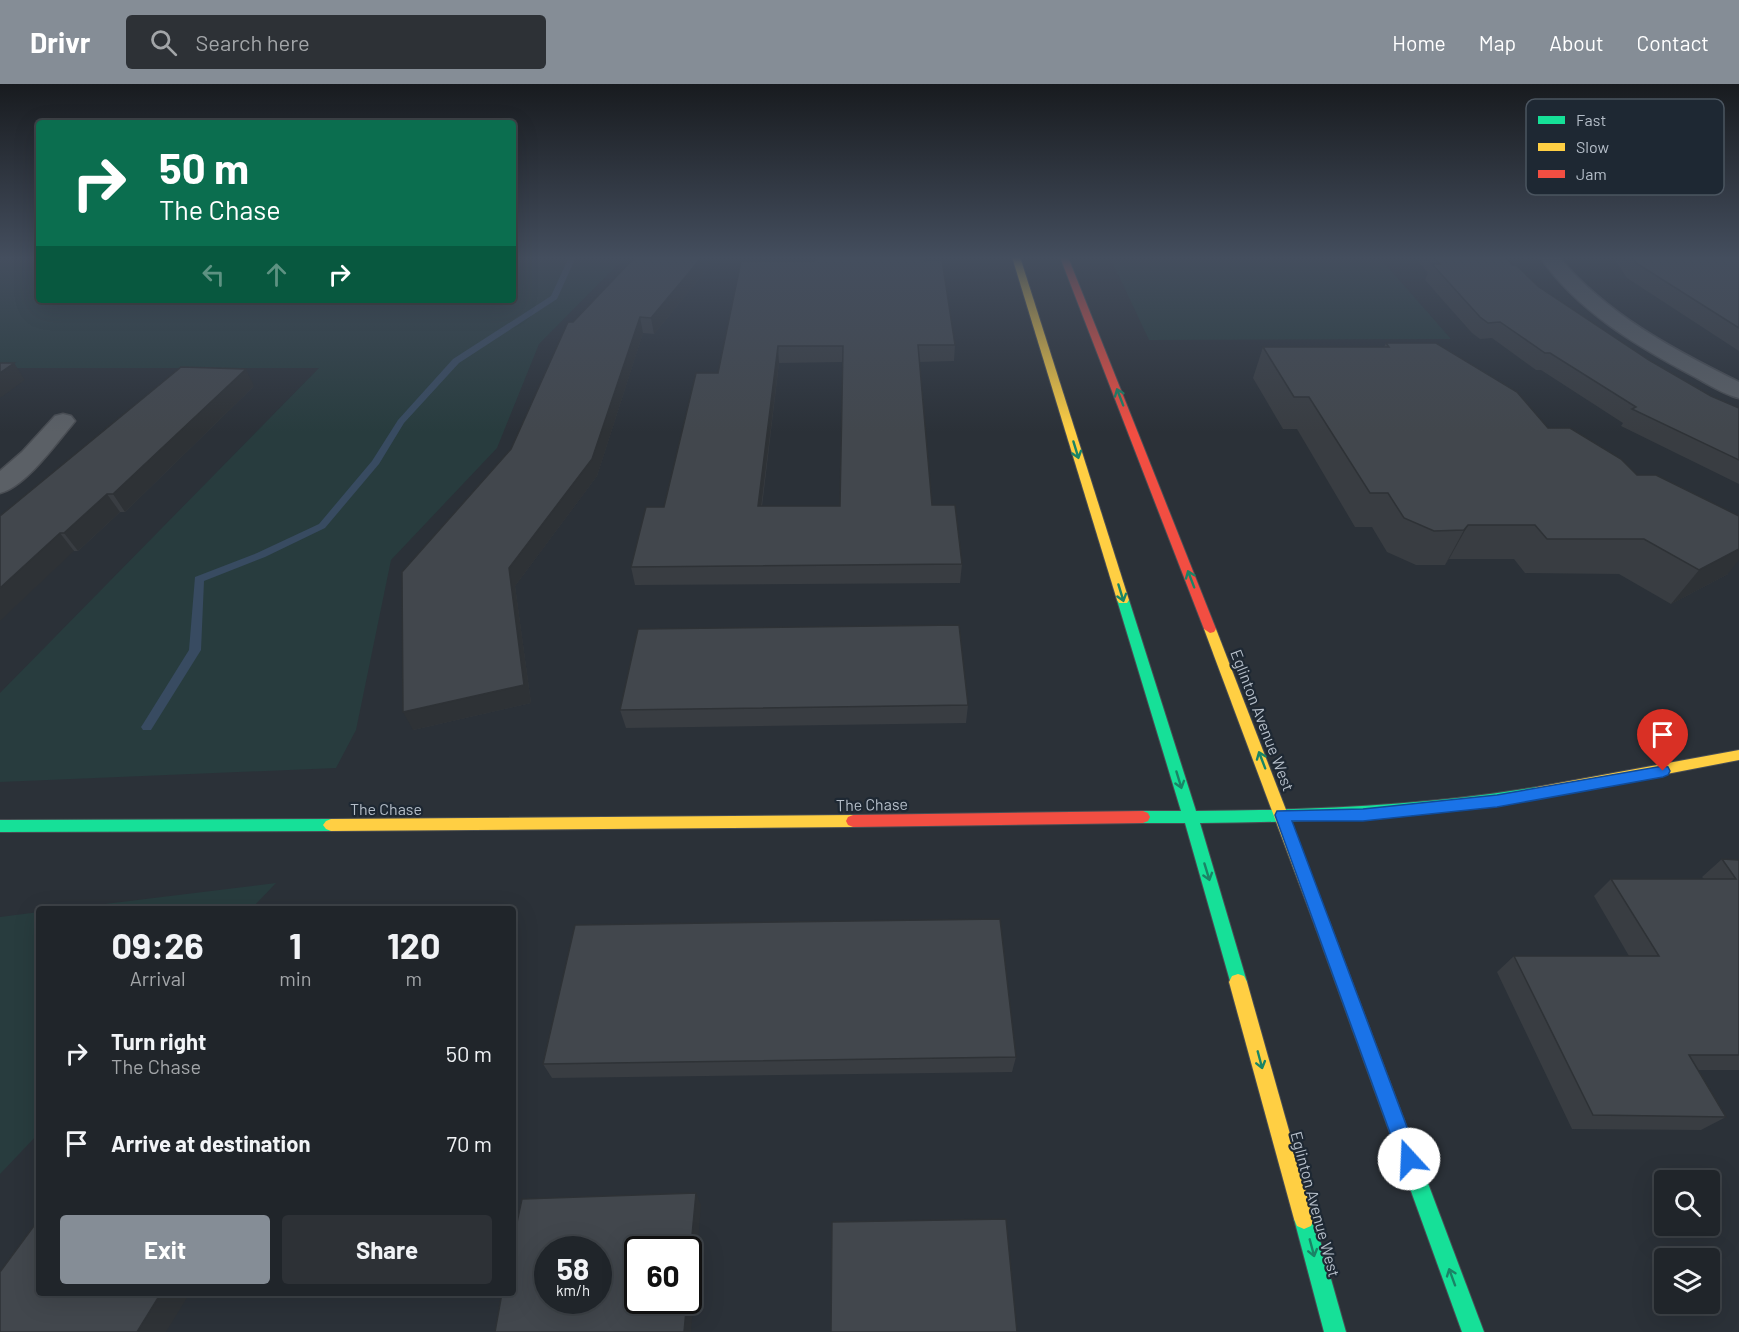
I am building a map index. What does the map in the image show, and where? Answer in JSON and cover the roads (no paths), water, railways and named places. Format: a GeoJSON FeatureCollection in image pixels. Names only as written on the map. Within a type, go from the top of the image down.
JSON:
{"type":"FeatureCollection","features":[{"type":"Feature","properties":{"kind":"main road","name":"Eglinton Avenue West"},"geometry":{"type":"LineString","coordinates":[[1035,315],[1210,880],[1335,1332]]}},
{"type":"Feature","properties":{"kind":"main road","name":"Eglinton Avenue West"},"geometry":{"type":"LineString","coordinates":[[1087,315],[1282,815],[1473,1332]]}},
{"type":"Feature","properties":{"kind":"main road","name":"The Chase"},"geometry":{"type":"LineString","coordinates":[[0,826],[542,824],[1363,815],[1497,801],[1739,755]]}},
{"type":"Feature","properties":{"kind":"street"},"geometry":{"type":"LineString","coordinates":[[1612,315],[1662,350],[1739,392]]}},
{"type":"Feature","properties":{"kind":"street"},"geometry":{"type":"LineString","coordinates":[[0,484],[31,458],[63,421]]}},
{"type":"Feature","properties":{"kind":"waterway"},"geometry":{"type":"LineString","coordinates":[[147,727],[195,650],[199,579],[261,555],[322,526],[376,462],[401,422],[456,361],[526,315]]}}]}
